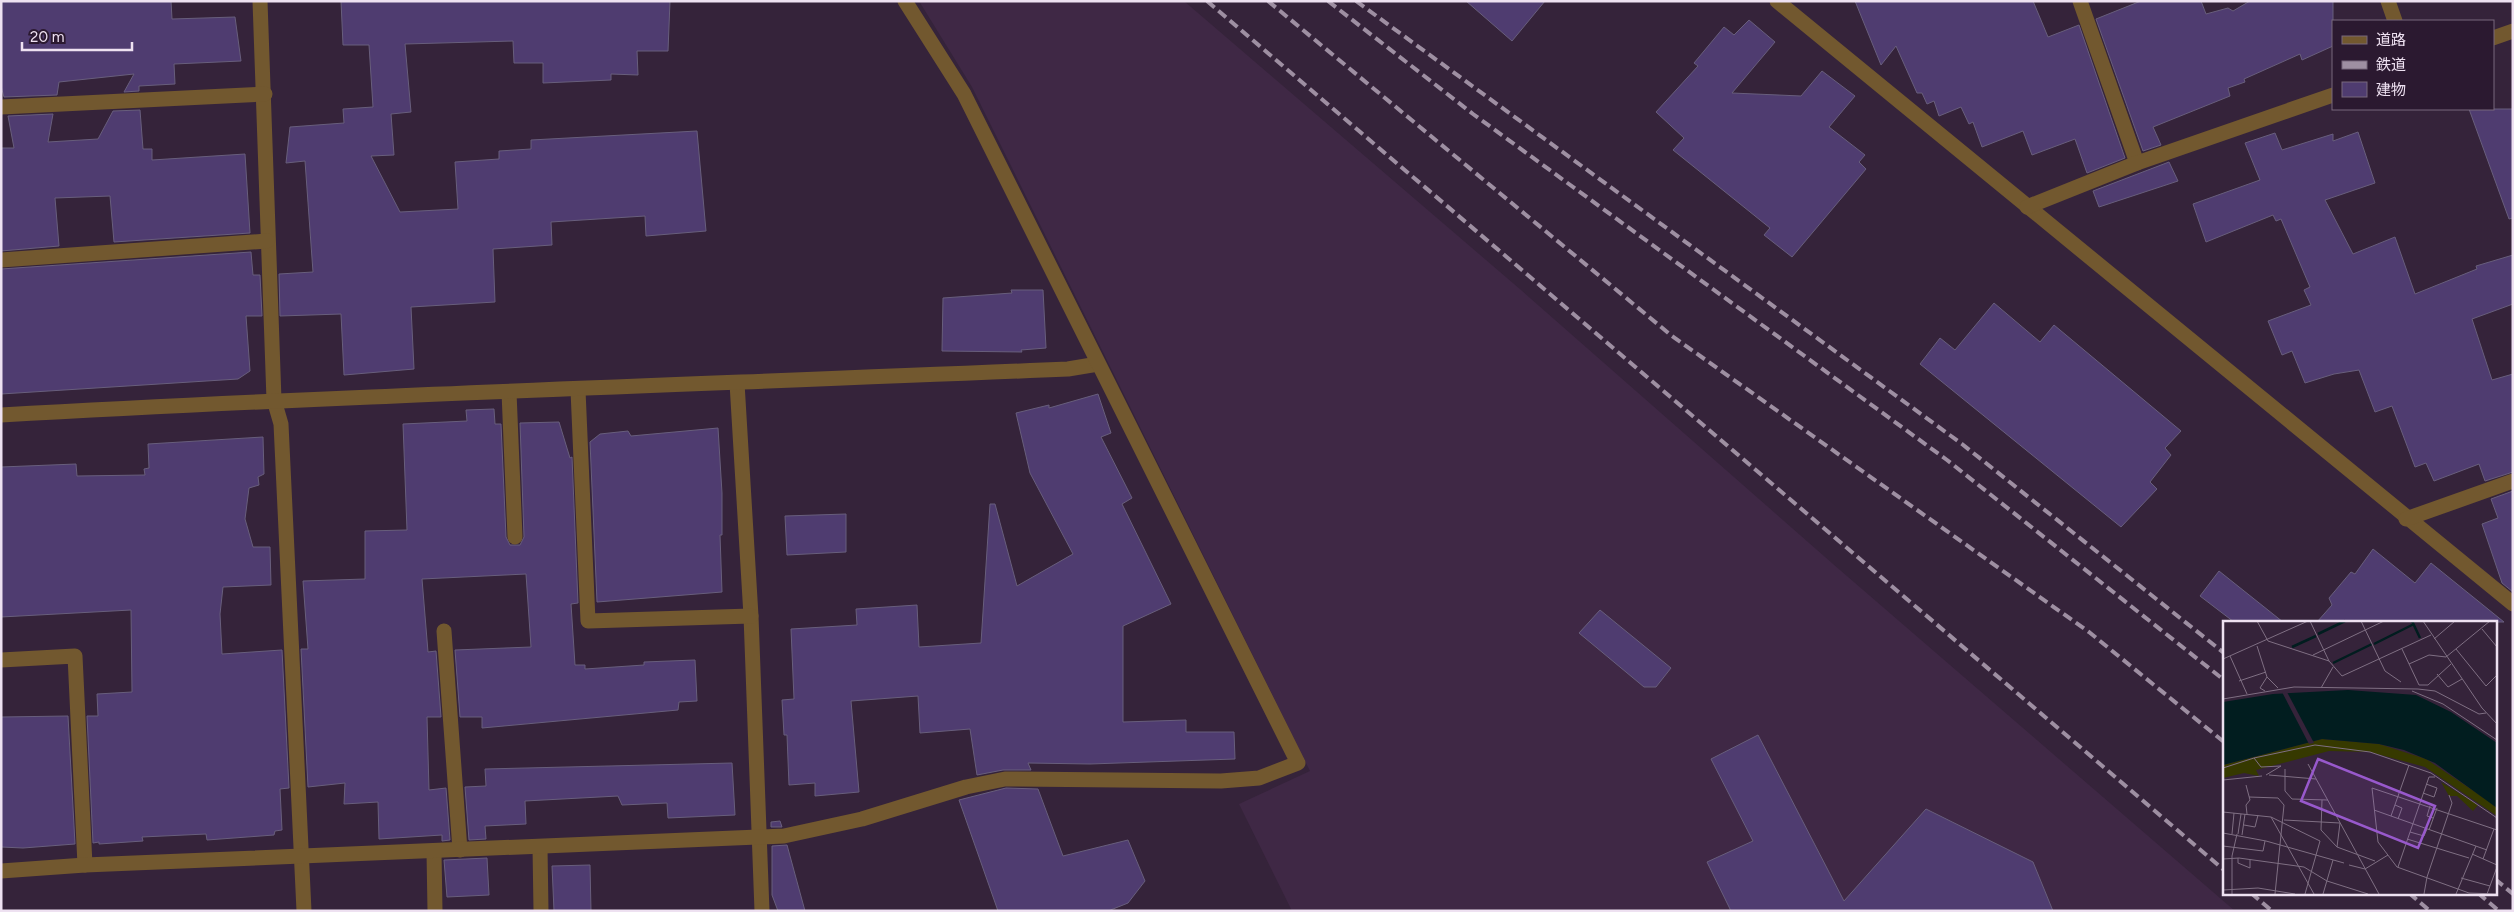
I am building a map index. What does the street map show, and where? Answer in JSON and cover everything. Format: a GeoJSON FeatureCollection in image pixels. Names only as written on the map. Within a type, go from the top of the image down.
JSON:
{"type":"FeatureCollection","features":[{"type":"Feature","properties":{"kind":"street"},"geometry":{"type":"LineString","coordinates":[[260,1],[265,94],[267,241],[274,400],[281,424],[304,911]]}},
{"type":"Feature","properties":{"kind":"street"},"geometry":{"type":"LineString","coordinates":[[1,871],[85,865],[302,858],[784,836],[862,819],[966,787],[1005,779],[1221,781],[1259,778],[1298,762],[964,94],[905,1]]}},
{"type":"Feature","properties":{"kind":"street"},"geometry":{"type":"LineString","coordinates":[[1777,1],[2406,519],[2513,604]]}},
{"type":"Feature","properties":{"kind":"street"},"geometry":{"type":"LineString","coordinates":[[2080,1],[2137,163]]}},
{"type":"Feature","properties":{"kind":"street"},"geometry":{"type":"LineString","coordinates":[[2388,1],[2395,20]]}},
{"type":"Feature","properties":{"kind":"street"},"geometry":{"type":"LineString","coordinates":[[2494,38],[2513,31]]}},
{"type":"Feature","properties":{"kind":"street"},"geometry":{"type":"LineString","coordinates":[[1,107],[265,94]]}},
{"type":"Feature","properties":{"kind":"street"},"geometry":{"type":"LineString","coordinates":[[2027,207],[2137,163],[2332,95]]}},
{"type":"Feature","properties":{"kind":"street"},"geometry":{"type":"LineString","coordinates":[[1,260],[267,241]]}},
{"type":"Feature","properties":{"kind":"street"},"geometry":{"type":"LineString","coordinates":[[1,415],[274,400],[578,390],[1068,369],[1098,364]]}},
{"type":"Feature","properties":{"kind":"street"},"geometry":{"type":"LineString","coordinates":[[738,383],[751,616],[762,911]]}},
{"type":"Feature","properties":{"kind":"street"},"geometry":{"type":"LineString","coordinates":[[578,390],[588,620],[751,616]]}},
{"type":"Feature","properties":{"kind":"street"},"geometry":{"type":"LineString","coordinates":[[509,392],[515,537]]}},
{"type":"Feature","properties":{"kind":"street"},"geometry":{"type":"LineString","coordinates":[[2406,519],[2513,481]]}},
{"type":"Feature","properties":{"kind":"street"},"geometry":{"type":"LineString","coordinates":[[444,631],[460,850]]}},
{"type":"Feature","properties":{"kind":"street"},"geometry":{"type":"LineString","coordinates":[[1,660],[75,656],[85,865]]}},
{"type":"Feature","properties":{"kind":"street"},"geometry":{"type":"LineString","coordinates":[[540,847],[541,911]]}},
{"type":"Feature","properties":{"kind":"street"},"geometry":{"type":"LineString","coordinates":[[434,852],[436,911]]}},
{"type":"Feature","properties":{"kind":"shaded area"},"geometry":{"type":"Polygon","coordinates":[[[919,1],[1184,1],[1521,290],[1833,564],[2235,911],[1292,911],[1239,804],[1310,771],[972,87],[919,1]]]}},
{"type":"Feature","properties":{"kind":"building"},"geometry":{"type":"Polygon","coordinates":[[[1,1],[171,1],[172,19],[235,17],[241,61],[174,64],[175,84],[139,86],[139,91],[124,92],[134,74],[59,82],[57,95],[4,97],[1,86],[1,1]]]}},
{"type":"Feature","properties":{"kind":"building"},"geometry":{"type":"Polygon","coordinates":[[[341,1],[670,1],[668,51],[637,51],[638,75],[611,74],[611,80],[543,83],[543,63],[514,63],[513,41],[405,44],[411,112],[391,114],[394,155],[371,156],[400,212],[458,209],[455,162],[499,159],[499,151],[531,149],[531,140],[697,131],[706,231],[646,236],[645,216],[551,222],[552,245],[493,249],[495,302],[411,307],[414,369],[344,375],[341,314],[280,316],[279,274],[313,272],[305,161],[286,163],[290,127],[344,123],[343,109],[373,107],[369,45],[343,45],[341,1]]]}},
{"type":"Feature","properties":{"kind":"building"},"geometry":{"type":"Polygon","coordinates":[[[1466,1],[1545,1],[1512,41],[1466,1]]]}},
{"type":"Feature","properties":{"kind":"building"},"geometry":{"type":"Polygon","coordinates":[[[1855,1],[2033,1],[2048,37],[2079,25],[2125,158],[2087,173],[2075,139],[2032,155],[2023,131],[1982,147],[1973,122],[1969,124],[1961,107],[1939,116],[1934,101],[1927,104],[1922,93],[1917,93],[1896,46],[1881,65],[1855,1]]]}},
{"type":"Feature","properties":{"kind":"building"},"geometry":{"type":"Polygon","coordinates":[[[2141,1],[2201,1],[2206,14],[2228,8],[2233,11],[2250,1],[2333,1],[2332,46],[2302,60],[2300,54],[2244,79],[2245,82],[2228,88],[2230,96],[2153,127],[2161,145],[2143,151],[2096,19],[2141,1]]]}},
{"type":"Feature","properties":{"kind":"building"},"geometry":{"type":"Polygon","coordinates":[[[1749,20],[1775,42],[1732,93],[1801,96],[1822,71],[1855,96],[1829,127],[1865,155],[1859,162],[1866,169],[1792,257],[1764,235],[1770,228],[1673,150],[1684,138],[1656,112],[1698,66],[1694,63],[1724,27],[1734,35],[1749,20]]]}},
{"type":"Feature","properties":{"kind":"building"},"geometry":{"type":"Polygon","coordinates":[[[2513,109],[2513,218],[2509,219],[2469,110],[2513,109]]]}},
{"type":"Feature","properties":{"kind":"building"},"geometry":{"type":"Polygon","coordinates":[[[140,110],[143,149],[152,149],[152,160],[245,154],[250,233],[114,242],[110,196],[55,198],[59,246],[1,251],[1,148],[14,148],[8,116],[53,114],[48,142],[98,139],[113,111],[140,110]]]}},
{"type":"Feature","properties":{"kind":"building"},"geometry":{"type":"Polygon","coordinates":[[[2358,132],[2375,183],[2325,200],[2353,254],[2395,237],[2415,294],[2477,269],[2476,266],[2513,255],[2513,304],[2472,319],[2492,380],[2513,374],[2513,472],[2485,481],[2479,464],[2434,481],[2426,463],[2415,467],[2392,406],[2375,412],[2359,370],[2334,374],[2305,383],[2292,351],[2282,355],[2268,321],[2311,305],[2304,290],[2310,287],[2281,219],[2276,221],[2273,215],[2206,242],[2193,204],[2260,180],[2245,143],[2275,133],[2282,150],[2333,134],[2333,141],[2358,132]]]}},
{"type":"Feature","properties":{"kind":"building"},"geometry":{"type":"Polygon","coordinates":[[[2169,162],[2178,181],[2099,207],[2093,191],[2169,162]]]}},
{"type":"Feature","properties":{"kind":"building"},"geometry":{"type":"Polygon","coordinates":[[[251,252],[253,275],[260,275],[262,316],[246,316],[250,371],[238,379],[1,394],[1,269],[251,252]]]}},
{"type":"Feature","properties":{"kind":"building"},"geometry":{"type":"Polygon","coordinates":[[[1011,290],[1043,290],[1046,348],[1021,350],[1022,352],[942,351],[943,298],[1012,293],[1011,290]]]}},
{"type":"Feature","properties":{"kind":"building"},"geometry":{"type":"Polygon","coordinates":[[[1994,303],[2040,342],[2054,325],[2181,431],[2165,448],[2171,455],[2150,482],[2157,489],[2121,527],[1920,364],[1940,338],[1955,350],[1994,303]]]}},
{"type":"Feature","properties":{"kind":"building"},"geometry":{"type":"Polygon","coordinates":[[[1098,394],[1111,433],[1101,437],[1132,498],[1122,504],[1171,604],[1123,626],[1123,722],[1186,720],[1186,732],[1234,732],[1235,759],[1090,764],[1028,763],[1031,770],[1003,770],[977,775],[970,729],[920,733],[918,696],[851,701],[859,792],[815,796],[815,783],[789,785],[787,735],[784,735],[782,700],[794,699],[791,629],[857,625],[856,609],[917,605],[919,647],[981,643],[990,504],[995,504],[1017,586],[1073,554],[1030,473],[1016,413],[1049,405],[1049,408],[1098,394]]]}},
{"type":"Feature","properties":{"kind":"building"},"geometry":{"type":"Polygon","coordinates":[[[494,409],[495,424],[501,424],[506,537],[510,545],[520,545],[524,537],[520,423],[559,422],[570,458],[572,457],[578,603],[571,604],[575,665],[585,665],[585,669],[644,665],[644,662],[695,660],[697,701],[679,702],[678,710],[482,728],[482,717],[460,717],[455,650],[531,647],[526,574],[422,579],[428,652],[436,651],[441,717],[427,717],[429,790],[446,788],[450,840],[442,841],[442,835],[379,839],[378,802],[344,804],[345,783],[308,787],[301,649],[308,649],[303,581],[365,579],[365,531],[407,530],[403,424],[467,421],[466,410],[494,409]]]}},
{"type":"Feature","properties":{"kind":"building"},"geometry":{"type":"Polygon","coordinates":[[[718,428],[722,493],[722,535],[720,535],[722,592],[597,602],[590,442],[600,434],[628,431],[631,436],[718,428]]]}},
{"type":"Feature","properties":{"kind":"building"},"geometry":{"type":"Polygon","coordinates":[[[263,437],[264,474],[258,477],[259,485],[249,488],[245,519],[253,547],[270,547],[271,585],[223,587],[220,614],[222,654],[282,650],[289,788],[280,789],[282,830],[275,831],[274,835],[207,840],[206,834],[142,837],[143,841],[93,843],[87,716],[98,716],[97,694],[132,692],[131,610],[1,617],[1,467],[76,464],[77,476],[145,475],[144,469],[149,468],[148,444],[263,437]]]}},
{"type":"Feature","properties":{"kind":"building"},"geometry":{"type":"Polygon","coordinates":[[[2513,491],[2513,592],[2502,583],[2482,524],[2498,518],[2491,499],[2513,491]]]}},
{"type":"Feature","properties":{"kind":"building"},"geometry":{"type":"Polygon","coordinates":[[[846,514],[846,552],[787,555],[785,516],[846,514]]]}},
{"type":"Feature","properties":{"kind":"building"},"geometry":{"type":"Polygon","coordinates":[[[2373,549],[2415,583],[2431,563],[2504,622],[2318,621],[2332,605],[2329,598],[2351,572],[2355,574],[2373,549]]]}},
{"type":"Feature","properties":{"kind":"building"},"geometry":{"type":"Polygon","coordinates":[[[2219,571],[2282,621],[2233,621],[2200,596],[2219,571]]]}},
{"type":"Feature","properties":{"kind":"building"},"geometry":{"type":"Polygon","coordinates":[[[1600,610],[1671,668],[1656,687],[1644,687],[1579,633],[1600,610]]]}},
{"type":"Feature","properties":{"kind":"building"},"geometry":{"type":"Polygon","coordinates":[[[68,716],[75,844],[23,848],[1,847],[1,717],[68,716]]]}},
{"type":"Feature","properties":{"kind":"building"},"geometry":{"type":"Polygon","coordinates":[[[1758,735],[1844,901],[1926,809],[2033,862],[2053,911],[1731,911],[1707,862],[1753,841],[1711,759],[1758,735]]]}},
{"type":"Feature","properties":{"kind":"building"},"geometry":{"type":"Polygon","coordinates":[[[732,763],[735,815],[668,818],[667,803],[622,805],[618,796],[525,801],[526,824],[485,826],[486,839],[469,840],[465,787],[486,786],[485,769],[732,763]]]}},
{"type":"Feature","properties":{"kind":"building"},"geometry":{"type":"Polygon","coordinates":[[[1006,788],[1038,789],[1063,856],[1128,840],[1145,881],[1128,903],[1108,911],[998,911],[959,800],[1006,788]]]}},
{"type":"Feature","properties":{"kind":"building"},"geometry":{"type":"Polygon","coordinates":[[[780,821],[782,827],[771,827],[771,822],[780,821]]]}},
{"type":"Feature","properties":{"kind":"building"},"geometry":{"type":"Polygon","coordinates":[[[787,845],[805,911],[778,911],[772,895],[772,846],[787,845]]]}},
{"type":"Feature","properties":{"kind":"building"},"geometry":{"type":"Polygon","coordinates":[[[487,858],[489,895],[447,897],[444,860],[487,858]]]}},
{"type":"Feature","properties":{"kind":"building"},"geometry":{"type":"Polygon","coordinates":[[[590,865],[591,911],[554,911],[552,866],[590,865]]]}},
{"type":"Feature","properties":{"kind":"railway"},"geometry":{"type":"LineString","coordinates":[[1207,1],[2223,869]]}},
{"type":"Feature","properties":{"kind":"railway"},"geometry":{"type":"LineString","coordinates":[[1268,1],[1672,336],[2089,632],[2223,741]]}},
{"type":"Feature","properties":{"kind":"railway"},"geometry":{"type":"LineString","coordinates":[[1328,1],[1473,114],[1947,460],[2223,679]]}},
{"type":"Feature","properties":{"kind":"railway"},"geometry":{"type":"LineString","coordinates":[[1356,1],[1962,444],[2223,652]]}},
{"type":"Feature","properties":{"kind":"railway"},"geometry":{"type":"LineString","coordinates":[[2496,880],[2513,894]]}},
{"type":"Feature","properties":{"kind":"railway"},"geometry":{"type":"LineString","coordinates":[[2252,894],[2272,911]]}},
{"type":"Feature","properties":{"kind":"railway"},"geometry":{"type":"LineString","coordinates":[[2410,894],[2430,911]]}},
{"type":"Feature","properties":{"kind":"railway"},"geometry":{"type":"LineString","coordinates":[[2479,894],[2499,911]]}}]}
